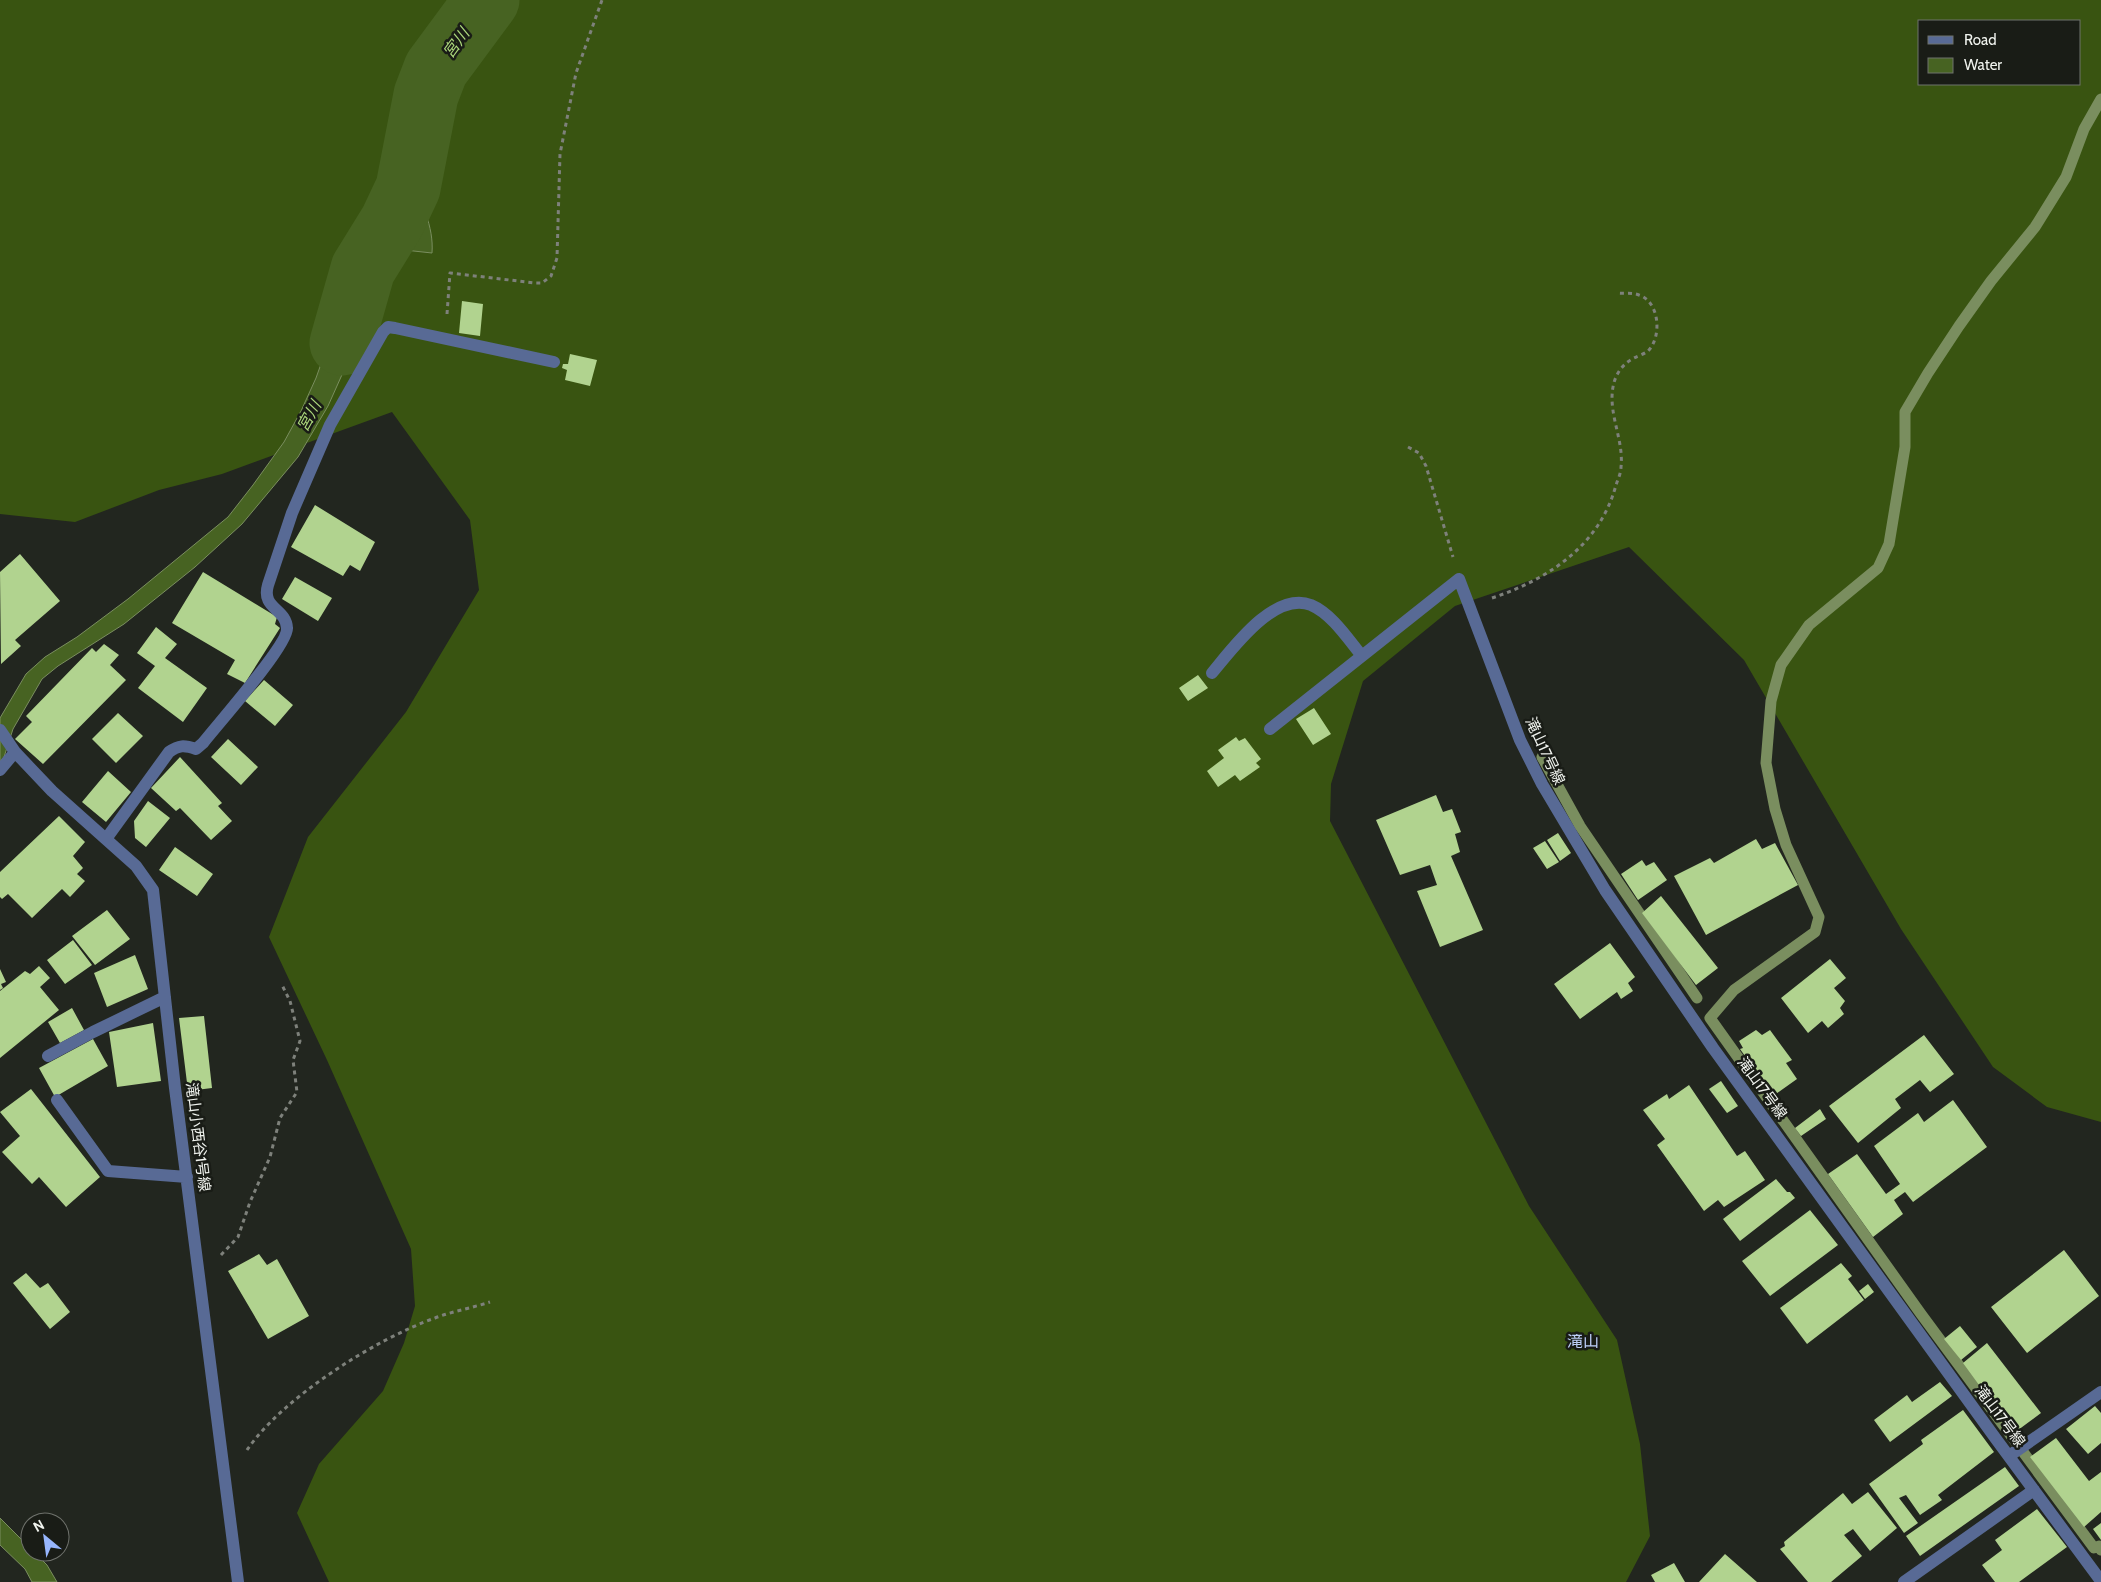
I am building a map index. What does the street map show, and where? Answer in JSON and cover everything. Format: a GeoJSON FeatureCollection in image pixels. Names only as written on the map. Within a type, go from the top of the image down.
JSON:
{"type":"FeatureCollection","features":[{"type":"Feature","properties":{"kind":"street"},"geometry":{"type":"LineString","coordinates":[[106,839],[169,752],[185,745],[196,749],[203,743],[287,635],[286,623],[267,599],[268,584],[292,513],[330,426],[383,332],[388,328],[395,328],[554,362]]}},
{"type":"Feature","properties":{"kind":"street"},"geometry":{"type":"LineString","coordinates":[[1270,729],[1459,579]]}},
{"type":"Feature","properties":{"kind":"street","name":"滝山17号線"},"geometry":{"type":"LineString","coordinates":[[1459,579],[1520,740],[1542,784],[1605,890],[1712,1048],[2101,1581]]}},
{"type":"Feature","properties":{"kind":"street"},"geometry":{"type":"LineString","coordinates":[[1212,673],[1238,641],[1261,620],[1276,608],[1296,602],[1312,605],[1326,615],[1362,656]]}},
{"type":"Feature","properties":{"kind":"street","name":"滝山小西谷1号線"},"geometry":{"type":"LineString","coordinates":[[0,730],[12,749],[52,791],[136,866],[154,890],[186,1176],[238,1582]]}},
{"type":"Feature","properties":{"kind":"street"},"geometry":{"type":"LineString","coordinates":[[0,770],[12,749]]}},
{"type":"Feature","properties":{"kind":"street"},"geometry":{"type":"LineString","coordinates":[[48,1056],[165,997]]}},
{"type":"Feature","properties":{"kind":"street"},"geometry":{"type":"LineString","coordinates":[[57,1100],[108,1171],[186,1176]]}},
{"type":"Feature","properties":{"kind":"street"},"geometry":{"type":"LineString","coordinates":[[2009,1456],[2101,1392]]}},
{"type":"Feature","properties":{"kind":"street"},"geometry":{"type":"LineString","coordinates":[[1904,1582],[2034,1490]]}},
{"type":"Feature","properties":{"kind":"path"},"geometry":{"type":"LineString","coordinates":[[445,338],[450,273],[535,283],[542,283],[550,276],[557,258],[560,154],[576,73],[602,0]]}},
{"type":"Feature","properties":{"kind":"path"},"geometry":{"type":"LineString","coordinates":[[1471,607],[1516,590],[1552,569],[1582,548],[1599,526],[1613,497],[1621,466],[1613,410],[1612,390],[1616,374],[1630,360],[1647,351],[1654,341],[1657,327],[1655,313],[1651,304],[1641,295],[1617,293]]}},
{"type":"Feature","properties":{"kind":"path"},"geometry":{"type":"LineString","coordinates":[[1408,447],[1419,453],[1426,466],[1459,579]]}},
{"type":"Feature","properties":{"kind":"path"},"geometry":{"type":"LineString","coordinates":[[198,1266],[219,1257],[238,1237],[250,1202],[270,1157],[280,1118],[296,1092],[293,1060],[300,1040],[290,1001],[282,985]]}},
{"type":"Feature","properties":{"kind":"path"},"geometry":{"type":"LineString","coordinates":[[225,1482],[256,1437],[281,1411],[343,1366],[404,1331],[436,1317],[490,1302]]}},
{"type":"Feature","properties":{"kind":"shaded area"},"geometry":{"type":"Polygon","coordinates":[[[0,0],[2101,0],[2101,1122],[2047,1107],[1993,1067],[1901,929],[1744,660],[1629,547],[1455,606],[1363,681],[1331,784],[1330,821],[1529,1206],[1617,1340],[1640,1444],[1650,1536],[1626,1582],[329,1582],[297,1513],[319,1464],[383,1391],[404,1343],[415,1306],[411,1249],[327,1060],[269,937],[308,837],[406,712],[479,590],[470,520],[392,412],[222,474],[159,490],[75,522],[0,514],[0,0]]]}},
{"type":"Feature","properties":{"kind":"water"},"geometry":{"type":"Polygon","coordinates":[[[411,177],[429,224],[432,253],[349,244],[375,204],[395,187],[411,177]]]}},
{"type":"Feature","properties":{"kind":"water"},"geometry":{"type":"Polygon","coordinates":[[[335,256],[391,262],[362,312],[345,368],[328,406],[298,457],[242,524],[195,567],[124,624],[58,666],[42,679],[13,729],[4,757],[0,762],[0,718],[26,674],[45,657],[77,637],[128,599],[228,517],[284,442],[316,378],[332,333],[341,284],[335,256]]]}},
{"type":"Feature","properties":{"kind":"water"},"geometry":{"type":"Polygon","coordinates":[[[0,1518],[20,1538],[20,1562],[44,1562],[57,1582],[32,1582],[25,1569],[0,1545],[0,1518]]]}},
{"type":"Feature","properties":{"kind":"building"},"geometry":{"type":"Polygon","coordinates":[[[462,301],[483,304],[480,336],[459,333],[462,301]]]}},
{"type":"Feature","properties":{"kind":"building"},"geometry":{"type":"Polygon","coordinates":[[[570,354],[597,360],[590,386],[565,380],[567,370],[562,368],[563,364],[568,364],[570,354]]]}},
{"type":"Feature","properties":{"kind":"building"},"geometry":{"type":"Polygon","coordinates":[[[315,505],[375,542],[360,571],[350,565],[343,576],[291,547],[315,505]]]}},
{"type":"Feature","properties":{"kind":"building"},"geometry":{"type":"Polygon","coordinates":[[[20,554],[60,601],[15,640],[21,646],[1,664],[0,572],[20,554]]]}},
{"type":"Feature","properties":{"kind":"building"},"geometry":{"type":"Polygon","coordinates":[[[203,572],[277,617],[275,624],[280,628],[245,683],[227,674],[235,660],[172,623],[203,572]]]}},
{"type":"Feature","properties":{"kind":"building"},"geometry":{"type":"Polygon","coordinates":[[[295,577],[332,598],[318,621],[282,599],[295,577]]]}},
{"type":"Feature","properties":{"kind":"building"},"geometry":{"type":"Polygon","coordinates":[[[156,627],[177,644],[165,658],[207,688],[183,722],[138,688],[155,666],[137,653],[156,627]]]}},
{"type":"Feature","properties":{"kind":"building"},"geometry":{"type":"Polygon","coordinates":[[[104,644],[119,655],[110,665],[126,680],[43,764],[15,739],[32,722],[26,716],[92,648],[96,652],[104,644]]]}},
{"type":"Feature","properties":{"kind":"building"},"geometry":{"type":"Polygon","coordinates":[[[1198,675],[1208,688],[1188,701],[1179,688],[1198,675]]]}},
{"type":"Feature","properties":{"kind":"building"},"geometry":{"type":"Polygon","coordinates":[[[264,680],[293,705],[275,726],[245,701],[264,680]]]}},
{"type":"Feature","properties":{"kind":"building"},"geometry":{"type":"Polygon","coordinates":[[[1314,708],[1331,734],[1313,745],[1296,719],[1314,708]]]}},
{"type":"Feature","properties":{"kind":"building"},"geometry":{"type":"Polygon","coordinates":[[[118,713],[143,736],[116,763],[92,739],[118,713]]]}},
{"type":"Feature","properties":{"kind":"building"},"geometry":{"type":"Polygon","coordinates":[[[1236,737],[1239,741],[1245,738],[1261,759],[1256,763],[1260,767],[1240,781],[1235,775],[1218,787],[1207,771],[1224,758],[1218,750],[1236,737]]]}},
{"type":"Feature","properties":{"kind":"building"},"geometry":{"type":"Polygon","coordinates":[[[228,739],[258,767],[241,785],[211,757],[228,739]]]}},
{"type":"Feature","properties":{"kind":"building"},"geometry":{"type":"Polygon","coordinates":[[[180,757],[222,803],[218,806],[232,821],[211,840],[180,808],[176,811],[151,788],[180,757]]]}},
{"type":"Feature","properties":{"kind":"building"},"geometry":{"type":"Polygon","coordinates":[[[108,771],[131,792],[106,822],[82,802],[108,771]]]}},
{"type":"Feature","properties":{"kind":"building"},"geometry":{"type":"Polygon","coordinates":[[[1436,795],[1443,812],[1452,809],[1461,832],[1455,834],[1460,852],[1451,856],[1483,930],[1440,947],[1417,891],[1437,885],[1430,865],[1400,875],[1376,820],[1436,795]]]}},
{"type":"Feature","properties":{"kind":"building"},"geometry":{"type":"Polygon","coordinates":[[[148,801],[170,818],[146,847],[135,838],[134,821],[148,801]]]}},
{"type":"Feature","properties":{"kind":"building"},"geometry":{"type":"Polygon","coordinates":[[[59,816],[85,842],[73,856],[83,868],[77,874],[85,881],[70,897],[62,889],[32,918],[8,894],[2,899],[0,897],[0,872],[59,816]]]}},
{"type":"Feature","properties":{"kind":"building"},"geometry":{"type":"Polygon","coordinates":[[[1558,833],[1571,853],[1560,861],[1547,840],[1558,833]]]}},
{"type":"Feature","properties":{"kind":"building"},"geometry":{"type":"Polygon","coordinates":[[[1756,839],[1762,849],[1775,843],[1798,885],[1706,935],[1674,876],[1710,858],[1714,863],[1756,839]]]}},
{"type":"Feature","properties":{"kind":"building"},"geometry":{"type":"Polygon","coordinates":[[[1545,841],[1559,862],[1547,869],[1533,848],[1545,841]]]}},
{"type":"Feature","properties":{"kind":"building"},"geometry":{"type":"Polygon","coordinates":[[[175,847],[213,874],[197,896],[159,870],[175,847]]]}},
{"type":"Feature","properties":{"kind":"building"},"geometry":{"type":"Polygon","coordinates":[[[1642,860],[1646,866],[1654,862],[1667,880],[1638,900],[1621,874],[1642,860]]]}},
{"type":"Feature","properties":{"kind":"building"},"geometry":{"type":"Polygon","coordinates":[[[1661,896],[1718,968],[1696,985],[1642,913],[1661,896]]]}},
{"type":"Feature","properties":{"kind":"building"},"geometry":{"type":"Polygon","coordinates":[[[107,910],[130,939],[95,965],[72,936],[107,910]]]}},
{"type":"Feature","properties":{"kind":"building"},"geometry":{"type":"Polygon","coordinates":[[[73,940],[92,965],[65,984],[47,960],[73,940]]]}},
{"type":"Feature","properties":{"kind":"building"},"geometry":{"type":"Polygon","coordinates":[[[1610,943],[1635,977],[1628,983],[1633,991],[1621,999],[1617,992],[1580,1019],[1554,984],[1610,943]]]}},
{"type":"Feature","properties":{"kind":"building"},"geometry":{"type":"Polygon","coordinates":[[[135,955],[148,989],[107,1007],[94,973],[135,955]]]}},
{"type":"Feature","properties":{"kind":"building"},"geometry":{"type":"Polygon","coordinates":[[[1830,959],[1846,978],[1834,988],[1845,1001],[1840,1008],[1844,1014],[1828,1028],[1822,1021],[1808,1033],[1781,998],[1830,959]]]}},
{"type":"Feature","properties":{"kind":"building"},"geometry":{"type":"Polygon","coordinates":[[[39,966],[50,978],[40,987],[59,1010],[0,1058],[0,991],[25,971],[30,974],[39,966]]]}},
{"type":"Feature","properties":{"kind":"building"},"geometry":{"type":"Polygon","coordinates":[[[0,969],[6,982],[1,984],[3,988],[0,990],[0,969]]]}},
{"type":"Feature","properties":{"kind":"building"},"geometry":{"type":"Polygon","coordinates":[[[72,1008],[84,1030],[60,1043],[48,1022],[72,1008]]]}},
{"type":"Feature","properties":{"kind":"building"},"geometry":{"type":"Polygon","coordinates":[[[204,1016],[212,1088],[188,1091],[179,1018],[204,1016]]]}},
{"type":"Feature","properties":{"kind":"building"},"geometry":{"type":"Polygon","coordinates":[[[153,1023],[161,1081],[117,1087],[109,1032],[153,1023]]]}},
{"type":"Feature","properties":{"kind":"building"},"geometry":{"type":"Polygon","coordinates":[[[1756,1030],[1762,1035],[1770,1030],[1792,1060],[1786,1063],[1797,1079],[1773,1096],[1740,1049],[1743,1048],[1739,1041],[1756,1030]]]}},
{"type":"Feature","properties":{"kind":"building"},"geometry":{"type":"Polygon","coordinates":[[[1924,1035],[1954,1074],[1930,1092],[1920,1080],[1895,1099],[1901,1108],[1858,1143],[1829,1106],[1924,1035]]]}},
{"type":"Feature","properties":{"kind":"building"},"geometry":{"type":"Polygon","coordinates":[[[93,1039],[108,1066],[55,1097],[39,1068],[93,1039]]]}},
{"type":"Feature","properties":{"kind":"building"},"geometry":{"type":"Polygon","coordinates":[[[1721,1081],[1738,1106],[1727,1113],[1709,1089],[1721,1081]]]}},
{"type":"Feature","properties":{"kind":"building"},"geometry":{"type":"Polygon","coordinates":[[[1689,1085],[1737,1156],[1745,1151],[1765,1180],[1724,1207],[1718,1200],[1704,1211],[1657,1145],[1665,1139],[1643,1110],[1667,1094],[1669,1099],[1689,1085]]]}},
{"type":"Feature","properties":{"kind":"building"},"geometry":{"type":"Polygon","coordinates":[[[31,1089],[100,1177],[66,1207],[39,1177],[32,1184],[2,1152],[20,1136],[0,1112],[31,1089]]]}},
{"type":"Feature","properties":{"kind":"building"},"geometry":{"type":"Polygon","coordinates":[[[1953,1100],[1987,1147],[1913,1202],[1905,1192],[1894,1200],[1903,1214],[1873,1237],[1828,1174],[1857,1154],[1886,1194],[1900,1184],[1874,1146],[1918,1113],[1924,1122],[1953,1100]]]}},
{"type":"Feature","properties":{"kind":"building"},"geometry":{"type":"Polygon","coordinates":[[[1820,1109],[1826,1119],[1801,1136],[1795,1128],[1820,1109]]]}},
{"type":"Feature","properties":{"kind":"building"},"geometry":{"type":"Polygon","coordinates":[[[1776,1179],[1795,1198],[1740,1241],[1723,1219],[1776,1179]]]}},
{"type":"Feature","properties":{"kind":"building"},"geometry":{"type":"Polygon","coordinates":[[[1810,1210],[1838,1245],[1770,1296],[1742,1261],[1810,1210]]]}},
{"type":"Feature","properties":{"kind":"building"},"geometry":{"type":"Polygon","coordinates":[[[2064,1250],[2099,1296],[2027,1353],[1991,1307],[2064,1250]]]}},
{"type":"Feature","properties":{"kind":"building"},"geometry":{"type":"Polygon","coordinates":[[[259,1254],[267,1265],[277,1259],[309,1316],[268,1339],[228,1271],[259,1254]]]}},
{"type":"Feature","properties":{"kind":"building"},"geometry":{"type":"Polygon","coordinates":[[[1841,1263],[1852,1276],[1848,1279],[1864,1300],[1807,1344],[1780,1308],[1841,1263]]]}},
{"type":"Feature","properties":{"kind":"building"},"geometry":{"type":"Polygon","coordinates":[[[26,1273],[40,1288],[48,1283],[70,1312],[50,1329],[13,1283],[26,1273]]]}},
{"type":"Feature","properties":{"kind":"building"},"geometry":{"type":"Polygon","coordinates":[[[1868,1284],[1874,1292],[1865,1299],[1859,1291],[1868,1284]]]}},
{"type":"Feature","properties":{"kind":"building"},"geometry":{"type":"Polygon","coordinates":[[[1960,1326],[1977,1347],[1961,1360],[1944,1339],[1960,1326]]]}},
{"type":"Feature","properties":{"kind":"building"},"geometry":{"type":"Polygon","coordinates":[[[1987,1343],[2041,1413],[2014,1433],[1963,1363],[1987,1343]]]}},
{"type":"Feature","properties":{"kind":"building"},"geometry":{"type":"Polygon","coordinates":[[[1940,1382],[1952,1396],[1890,1442],[1874,1420],[1907,1395],[1912,1402],[1940,1382]]]}},
{"type":"Feature","properties":{"kind":"building"},"geometry":{"type":"Polygon","coordinates":[[[2095,1406],[2101,1413],[2101,1443],[2088,1454],[2066,1429],[2095,1406]]]}},
{"type":"Feature","properties":{"kind":"building"},"geometry":{"type":"Polygon","coordinates":[[[1963,1410],[1994,1452],[1938,1495],[1942,1500],[1920,1515],[1906,1495],[1899,1498],[1918,1523],[1904,1533],[1869,1484],[1923,1444],[1921,1440],[1963,1410]]]}},
{"type":"Feature","properties":{"kind":"building"},"geometry":{"type":"Polygon","coordinates":[[[2056,1438],[2089,1481],[2101,1472],[2101,1512],[2084,1527],[2030,1457],[2056,1438]]]}},
{"type":"Feature","properties":{"kind":"building"},"geometry":{"type":"Polygon","coordinates":[[[2005,1467],[2019,1486],[1920,1556],[1906,1536],[2005,1467]]]}},
{"type":"Feature","properties":{"kind":"building"},"geometry":{"type":"Polygon","coordinates":[[[1868,1492],[1897,1528],[1870,1551],[1853,1529],[1844,1535],[1862,1556],[1831,1582],[1808,1582],[1780,1549],[1785,1546],[1784,1542],[1843,1493],[1852,1504],[1868,1492]]]}},
{"type":"Feature","properties":{"kind":"building"},"geometry":{"type":"Polygon","coordinates":[[[2037,1509],[2067,1547],[2019,1582],[1995,1582],[1982,1565],[2002,1550],[1995,1540],[2037,1509]]]}},
{"type":"Feature","properties":{"kind":"building"},"geometry":{"type":"Polygon","coordinates":[[[2101,1523],[2101,1540],[2093,1529],[2101,1523]]]}},
{"type":"Feature","properties":{"kind":"building"},"geometry":{"type":"Polygon","coordinates":[[[1725,1554],[1757,1582],[1699,1582],[1725,1554]]]}},
{"type":"Feature","properties":{"kind":"building"},"geometry":{"type":"Polygon","coordinates":[[[1674,1563],[1685,1582],[1655,1582],[1651,1575],[1674,1563]]]}},
{"type":"Feature","properties":{"kind":"waterway","name":"宮川"},"geometry":{"type":"LineString","coordinates":[[342,343],[363,269],[392,222],[408,188],[426,95],[436,69],[487,0]]}},
{"type":"Feature","properties":{"kind":"waterway"},"geometry":{"type":"LineString","coordinates":[[2101,99],[2084,129],[2066,177],[2035,227],[1991,281],[1959,326],[1905,412],[1905,447],[1889,544],[1878,568],[1809,625],[1781,665],[1771,701],[1766,763],[1775,809],[1786,845],[1819,917],[1815,932],[1734,990],[1710,1018],[1921,1314],[2094,1548],[2099,1546],[2101,1550]]}},
{"type":"Feature","properties":{"kind":"waterway"},"geometry":{"type":"LineString","coordinates":[[1542,757],[1580,826],[1697,998]]}},
{"type":"Feature","properties":{"kind":"district","name":"滝山"},"geometry":{"type":"Point","coordinates":[1583,1341]}}]}
